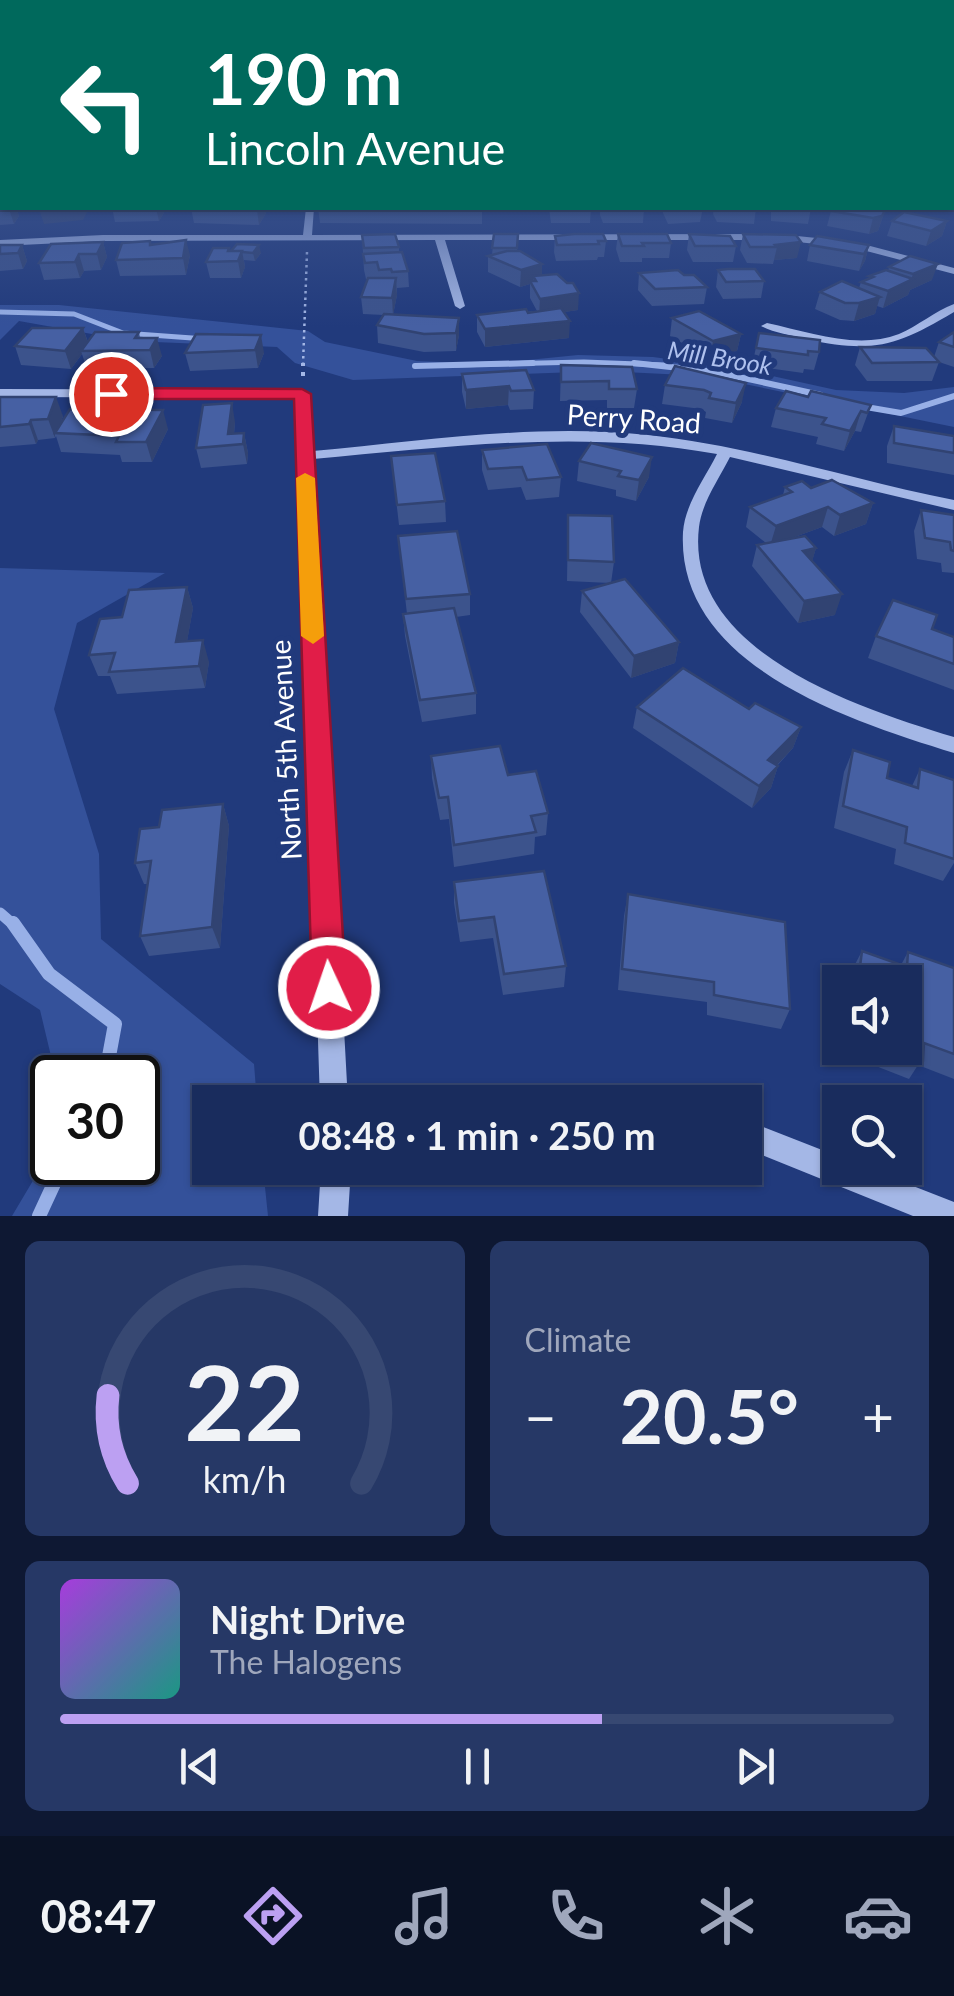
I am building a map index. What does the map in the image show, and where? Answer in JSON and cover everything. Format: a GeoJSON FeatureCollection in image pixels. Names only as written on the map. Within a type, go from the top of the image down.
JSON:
{"type":"FeatureCollection","features":[{"type":"Feature","properties":{"kind":"street"},"geometry":{"type":"LineString","coordinates":[[307,237],[309,214]]}},
{"type":"Feature","properties":{"kind":"street"},"geometry":{"type":"LineString","coordinates":[[440,236],[460,306]]}},
{"type":"Feature","properties":{"kind":"street"},"geometry":{"type":"LineString","coordinates":[[0,242],[440,236],[804,238],[882,251],[954,271]]}},
{"type":"Feature","properties":{"kind":"street"},"geometry":{"type":"LineString","coordinates":[[768,326],[874,344],[906,335],[954,307]]}},
{"type":"Feature","properties":{"kind":"street"},"geometry":{"type":"LineString","coordinates":[[0,393],[302,394]]}},
{"type":"Feature","properties":{"kind":"street","name":"North 5th Avenue"},"geometry":{"type":"LineString","coordinates":[[302,394],[333,1085]]}},
{"type":"Feature","properties":{"kind":"street","name":"Perry Road"},"geometry":{"type":"LineString","coordinates":[[304,456],[563,437],[644,439],[725,452],[884,492],[954,505]]}},
{"type":"Feature","properties":{"kind":"street"},"geometry":{"type":"LineString","coordinates":[[725,452],[691,527],[690,572],[711,613],[759,660],[829,702],[954,745]]}},
{"type":"Feature","properties":{"kind":"street"},"geometry":{"type":"LineString","coordinates":[[762,1141],[951,1216]]}},
{"type":"Feature","properties":{"kind":"street"},"geometry":{"type":"LineString","coordinates":[[333,1216],[335,1185]]}},
{"type":"Feature","properties":{"kind":"path"},"geometry":{"type":"LineString","coordinates":[[302,394],[307,237]]}},
{"type":"Feature","properties":{"kind":"shaded area"},"geometry":{"type":"Polygon","coordinates":[[[0,305],[59,305],[308,331],[325,342],[417,361],[489,364],[578,355],[653,357],[741,369],[836,390],[904,393],[954,387],[954,427],[705,376],[604,371],[353,380],[295,363],[277,347],[131,341],[19,321],[0,340],[0,305]]]}},
{"type":"Feature","properties":{"kind":"shaded area"},"geometry":{"type":"Polygon","coordinates":[[[0,568],[165,573],[77,623],[54,709],[99,854],[101,939],[254,1064],[256,1085],[192,1085],[192,1185],[265,1185],[268,1216],[12,1216],[30,1185],[160,1185],[160,1055],[51,1055],[40,1010],[0,984],[0,568]]]}},
{"type":"Feature","properties":{"kind":"building"},"geometry":{"type":"Polygon","coordinates":[[[847,214],[883,214],[873,218],[847,214]]]}},
{"type":"Feature","properties":{"kind":"building"},"geometry":{"type":"Polygon","coordinates":[[[902,214],[912,214],[947,221],[931,231],[892,221],[902,214]]]}},
{"type":"Feature","properties":{"kind":"building"},"geometry":{"type":"Polygon","coordinates":[[[395,234],[399,247],[364,248],[362,235],[395,234]]]}},
{"type":"Feature","properties":{"kind":"building"},"geometry":{"type":"Polygon","coordinates":[[[494,234],[518,234],[517,248],[492,248],[494,234]]]}},
{"type":"Feature","properties":{"kind":"building"},"geometry":{"type":"Polygon","coordinates":[[[603,234],[606,241],[557,245],[555,236],[603,234]]]}},
{"type":"Feature","properties":{"kind":"building"},"geometry":{"type":"Polygon","coordinates":[[[618,234],[667,234],[671,243],[622,246],[618,234]]]}},
{"type":"Feature","properties":{"kind":"building"},"geometry":{"type":"Polygon","coordinates":[[[689,234],[730,236],[736,246],[695,246],[689,234]]]}},
{"type":"Feature","properties":{"kind":"building"},"geometry":{"type":"Polygon","coordinates":[[[743,234],[796,235],[801,242],[750,247],[743,234]]]}},
{"type":"Feature","properties":{"kind":"building"},"geometry":{"type":"Polygon","coordinates":[[[817,236],[869,245],[864,254],[810,245],[817,236]]]}},
{"type":"Feature","properties":{"kind":"building"},"geometry":{"type":"Polygon","coordinates":[[[186,240],[183,258],[116,260],[122,243],[150,241],[150,245],[186,240]]]}},
{"type":"Feature","properties":{"kind":"building"},"geometry":{"type":"Polygon","coordinates":[[[103,242],[97,254],[79,254],[75,262],[39,263],[51,244],[103,242]]]}},
{"type":"Feature","properties":{"kind":"building"},"geometry":{"type":"Polygon","coordinates":[[[237,244],[259,245],[253,253],[231,251],[237,244]]]}},
{"type":"Feature","properties":{"kind":"building"},"geometry":{"type":"Polygon","coordinates":[[[0,245],[22,245],[18,253],[0,254],[0,245]]]}},
{"type":"Feature","properties":{"kind":"building"},"geometry":{"type":"Polygon","coordinates":[[[213,248],[242,251],[238,261],[206,262],[213,248]]]}},
{"type":"Feature","properties":{"kind":"building"},"geometry":{"type":"Polygon","coordinates":[[[520,251],[542,264],[521,270],[488,256],[520,251]]]}},
{"type":"Feature","properties":{"kind":"building"},"geometry":{"type":"Polygon","coordinates":[[[402,252],[408,271],[379,270],[377,262],[365,263],[363,254],[402,252]]]}},
{"type":"Feature","properties":{"kind":"building"},"geometry":{"type":"Polygon","coordinates":[[[910,256],[938,264],[913,274],[889,267],[910,256]]]}},
{"type":"Feature","properties":{"kind":"building"},"geometry":{"type":"Polygon","coordinates":[[[755,269],[764,281],[726,282],[718,270],[755,269]]]}},
{"type":"Feature","properties":{"kind":"building"},"geometry":{"type":"Polygon","coordinates":[[[678,270],[694,275],[707,287],[655,289],[639,273],[678,270]]]}},
{"type":"Feature","properties":{"kind":"building"},"geometry":{"type":"Polygon","coordinates":[[[886,270],[913,279],[888,291],[861,282],[886,270]]]}},
{"type":"Feature","properties":{"kind":"building"},"geometry":{"type":"Polygon","coordinates":[[[557,274],[573,283],[579,293],[540,299],[530,281],[536,281],[533,276],[557,274]]]}},
{"type":"Feature","properties":{"kind":"building"},"geometry":{"type":"Polygon","coordinates":[[[368,278],[396,278],[392,298],[361,297],[368,278]]]}},
{"type":"Feature","properties":{"kind":"building"},"geometry":{"type":"Polygon","coordinates":[[[842,281],[880,297],[845,303],[820,292],[842,281]]]}},
{"type":"Feature","properties":{"kind":"building"},"geometry":{"type":"Polygon","coordinates":[[[561,308],[570,321],[485,329],[477,315],[526,309],[528,313],[561,308]]]}},
{"type":"Feature","properties":{"kind":"building"},"geometry":{"type":"Polygon","coordinates":[[[699,311],[741,334],[713,341],[672,318],[699,311]]]}},
{"type":"Feature","properties":{"kind":"building"},"geometry":{"type":"Polygon","coordinates":[[[384,314],[459,318],[456,333],[424,334],[377,325],[384,314]]]}},
{"type":"Feature","properties":{"kind":"building"},"geometry":{"type":"Polygon","coordinates":[[[32,328],[83,328],[65,351],[15,346],[32,328]]]}},
{"type":"Feature","properties":{"kind":"building"},"geometry":{"type":"Polygon","coordinates":[[[95,332],[139,332],[135,338],[157,338],[150,350],[81,351],[95,332]]]}},
{"type":"Feature","properties":{"kind":"building"},"geometry":{"type":"Polygon","coordinates":[[[954,332],[954,347],[939,342],[954,332]]]}},
{"type":"Feature","properties":{"kind":"building"},"geometry":{"type":"Polygon","coordinates":[[[759,333],[820,340],[819,352],[808,351],[808,355],[756,348],[759,333]]]}},
{"type":"Feature","properties":{"kind":"building"},"geometry":{"type":"Polygon","coordinates":[[[196,334],[261,335],[255,350],[185,353],[196,334]]]}},
{"type":"Feature","properties":{"kind":"building"},"geometry":{"type":"Polygon","coordinates":[[[860,347],[926,348],[939,362],[872,363],[860,347]]]}},
{"type":"Feature","properties":{"kind":"building"},"geometry":{"type":"Polygon","coordinates":[[[561,365],[632,367],[637,389],[609,389],[609,381],[561,382],[561,365]]]}},
{"type":"Feature","properties":{"kind":"building"},"geometry":{"type":"Polygon","coordinates":[[[675,366],[746,383],[736,403],[709,398],[711,393],[704,390],[665,385],[675,366]]]}},
{"type":"Feature","properties":{"kind":"building"},"geometry":{"type":"Polygon","coordinates":[[[526,370],[534,390],[511,391],[509,386],[466,390],[462,374],[526,370]]]}},
{"type":"Feature","properties":{"kind":"building"},"geometry":{"type":"Polygon","coordinates":[[[786,391],[808,397],[811,391],[871,405],[867,413],[861,411],[850,431],[822,424],[826,418],[776,408],[786,391]]]}},
{"type":"Feature","properties":{"kind":"building"},"geometry":{"type":"Polygon","coordinates":[[[0,397],[56,397],[48,419],[0,427],[0,397]]]}},
{"type":"Feature","properties":{"kind":"building"},"geometry":{"type":"Polygon","coordinates":[[[232,403],[228,434],[244,433],[243,444],[196,448],[203,405],[232,403]]]}},
{"type":"Feature","properties":{"kind":"building"},"geometry":{"type":"Polygon","coordinates":[[[70,409],[163,410],[146,442],[116,442],[119,436],[55,433],[70,409]]]}},
{"type":"Feature","properties":{"kind":"building"},"geometry":{"type":"Polygon","coordinates":[[[894,426],[954,436],[954,453],[894,443],[894,426]]]}},
{"type":"Feature","properties":{"kind":"building"},"geometry":{"type":"Polygon","coordinates":[[[591,443],[652,457],[639,480],[618,476],[621,471],[579,461],[591,443]]]}},
{"type":"Feature","properties":{"kind":"building"},"geometry":{"type":"Polygon","coordinates":[[[547,444],[561,477],[527,480],[522,467],[488,469],[482,450],[547,444]]]}},
{"type":"Feature","properties":{"kind":"building"},"geometry":{"type":"Polygon","coordinates":[[[435,453],[445,501],[397,505],[391,456],[435,453]]]}},
{"type":"Feature","properties":{"kind":"building"},"geometry":{"type":"Polygon","coordinates":[[[832,480],[873,503],[840,515],[828,507],[776,526],[750,507],[792,492],[785,487],[802,481],[811,488],[832,480]]]}},
{"type":"Feature","properties":{"kind":"building"},"geometry":{"type":"Polygon","coordinates":[[[921,510],[954,515],[954,551],[950,542],[925,538],[921,510]]]}},
{"type":"Feature","properties":{"kind":"building"},"geometry":{"type":"Polygon","coordinates":[[[568,515],[612,516],[614,562],[568,560],[568,515]]]}},
{"type":"Feature","properties":{"kind":"building"},"geometry":{"type":"Polygon","coordinates":[[[457,531],[470,594],[406,599],[398,536],[457,531]]]}},
{"type":"Feature","properties":{"kind":"building"},"geometry":{"type":"Polygon","coordinates":[[[805,536],[816,548],[803,551],[842,594],[804,601],[757,545],[805,536]]]}},
{"type":"Feature","properties":{"kind":"building"},"geometry":{"type":"Polygon","coordinates":[[[625,579],[679,642],[634,656],[582,591],[625,579]]]}},
{"type":"Feature","properties":{"kind":"building"},"geometry":{"type":"Polygon","coordinates":[[[187,587],[176,642],[203,640],[199,666],[109,672],[115,653],[89,655],[100,619],[122,617],[129,590],[187,587]]]}},
{"type":"Feature","properties":{"kind":"building"},"geometry":{"type":"Polygon","coordinates":[[[893,600],[937,615],[932,629],[954,637],[954,664],[876,636],[893,600]]]}},
{"type":"Feature","properties":{"kind":"building"},"geometry":{"type":"Polygon","coordinates":[[[454,608],[476,693],[420,700],[403,614],[454,608]]]}},
{"type":"Feature","properties":{"kind":"building"},"geometry":{"type":"Polygon","coordinates":[[[683,668],[749,709],[755,703],[801,727],[768,760],[778,766],[759,786],[637,707],[683,668]]]}},
{"type":"Feature","properties":{"kind":"building"},"geometry":{"type":"Polygon","coordinates":[[[500,746],[508,775],[536,771],[548,813],[531,816],[536,832],[454,845],[448,797],[439,798],[431,756],[500,746]]]}},
{"type":"Feature","properties":{"kind":"building"},"geometry":{"type":"Polygon","coordinates":[[[853,750],[890,762],[887,778],[918,788],[920,769],[954,780],[954,859],[905,843],[907,827],[843,806],[853,750]]]}},
{"type":"Feature","properties":{"kind":"building"},"geometry":{"type":"Polygon","coordinates":[[[223,804],[212,927],[140,936],[151,861],[135,863],[140,829],[159,827],[162,810],[223,804]]]}},
{"type":"Feature","properties":{"kind":"building"},"geometry":{"type":"Polygon","coordinates":[[[544,871],[566,966],[504,974],[494,917],[459,921],[454,882],[544,871]]]}},
{"type":"Feature","properties":{"kind":"building"},"geometry":{"type":"Polygon","coordinates":[[[628,894],[785,922],[790,1009],[714,995],[714,982],[622,969],[628,894]]]}},
{"type":"Feature","properties":{"kind":"building"},"geometry":{"type":"Polygon","coordinates":[[[862,951],[901,965],[860,965],[862,951]]]}},
{"type":"Feature","properties":{"kind":"building"},"geometry":{"type":"Polygon","coordinates":[[[908,952],[954,968],[954,1054],[924,1043],[923,1060],[922,965],[907,965],[908,952]]]}},
{"type":"Feature","properties":{"kind":"waterway","name":"Mill Brook"},"geometry":{"type":"LineString","coordinates":[[0,312],[74,314],[123,333],[206,339]]}},
{"type":"Feature","properties":{"kind":"waterway","name":"Mill Brook"},"geometry":{"type":"LineString","coordinates":[[415,366],[533,363]]}},
{"type":"Feature","properties":{"kind":"waterway","name":"Mill Brook"},"geometry":{"type":"LineString","coordinates":[[634,363],[646,364]]}},
{"type":"Feature","properties":{"kind":"waterway","name":"Mill Brook"},"geometry":{"type":"LineString","coordinates":[[456,365],[646,364]]}},
{"type":"Feature","properties":{"kind":"waterway","name":"Mill Brook"},"geometry":{"type":"LineString","coordinates":[[646,364],[665,365]]}},
{"type":"Feature","properties":{"kind":"waterway","name":"Mill Brook"},"geometry":{"type":"LineString","coordinates":[[646,364],[716,372],[821,395]]}},
{"type":"Feature","properties":{"kind":"waterway","name":"Mill Brook"},"geometry":{"type":"LineString","coordinates":[[860,406],[901,413],[954,396]]}},
{"type":"Feature","properties":{"kind":"waterway"},"geometry":{"type":"LineString","coordinates":[[0,913],[15,926]]}},
{"type":"Feature","properties":{"kind":"waterway"},"geometry":{"type":"LineString","coordinates":[[13,923],[49,974],[115,1024],[109,1055]]}},
{"type":"Feature","properties":{"kind":"waterway"},"geometry":{"type":"LineString","coordinates":[[39,1216],[53,1185]]}},
{"type":"Feature","properties":{"kind":"slow traffic"},"geometry":{"type":"LineString","coordinates":[[305,478],[313,636]]}},
{"type":"Feature","properties":{"kind":"route"},"geometry":{"type":"LineString","coordinates":[[111,394],[302,394],[329,988]]}}]}
